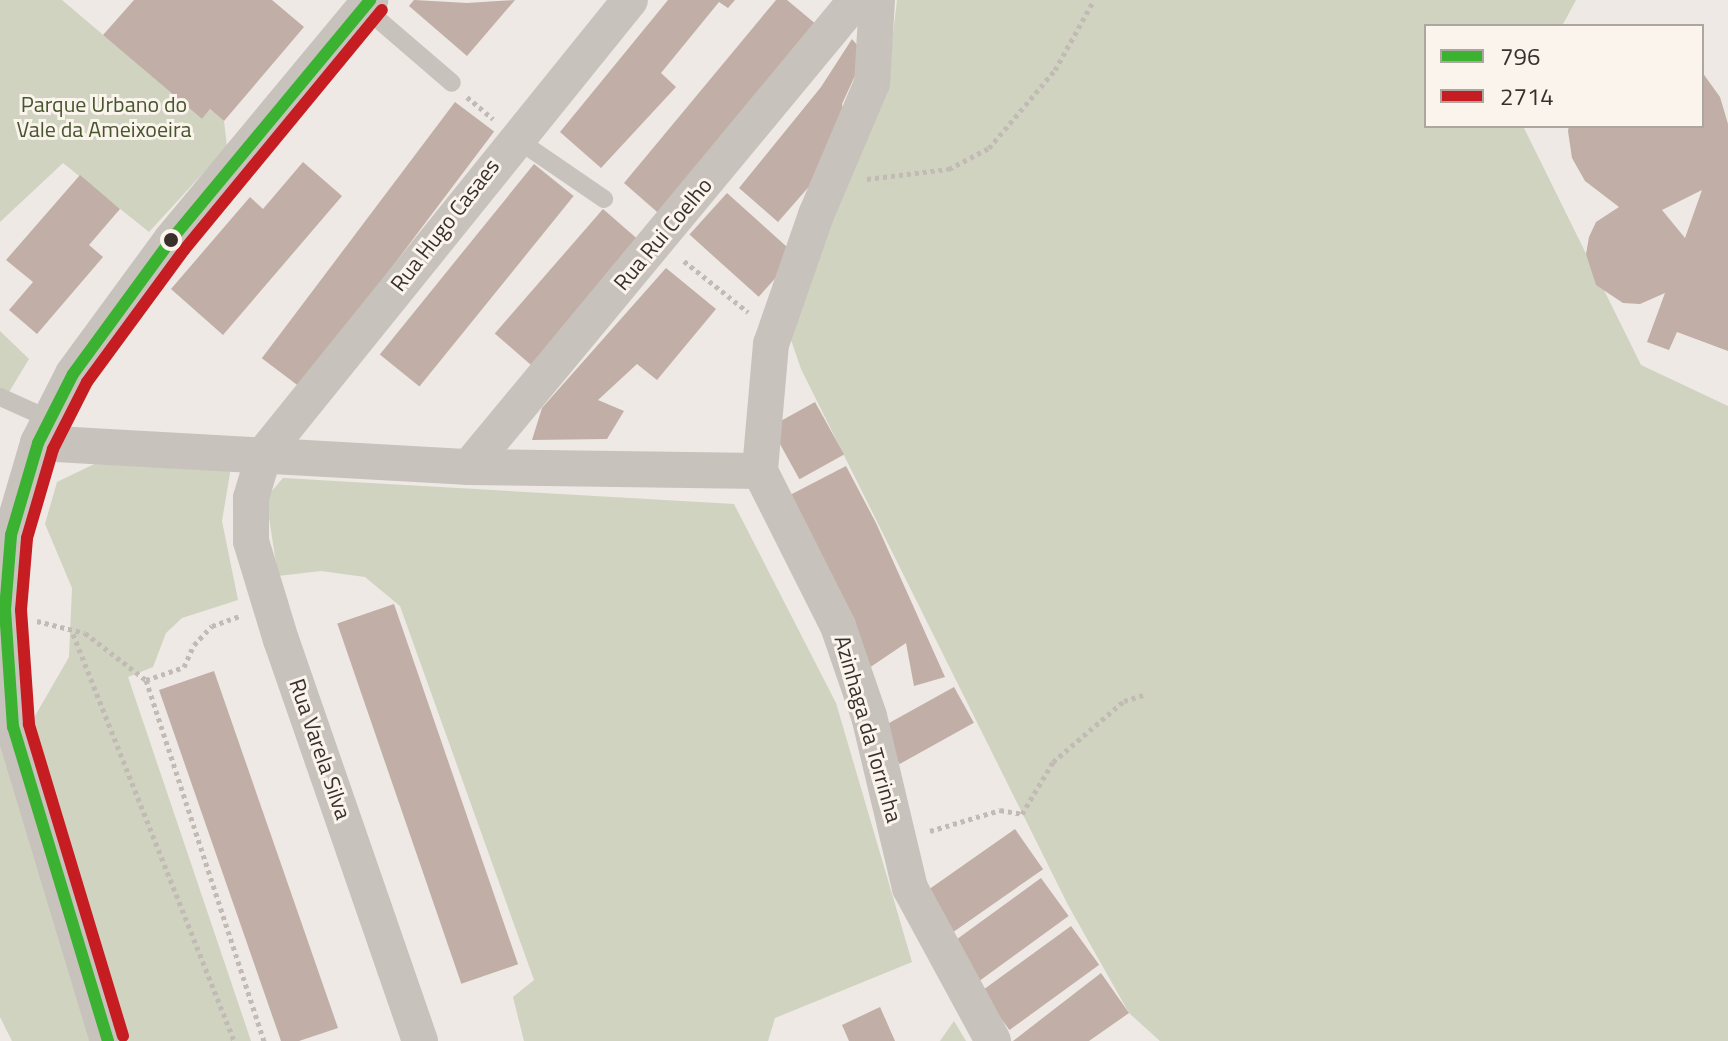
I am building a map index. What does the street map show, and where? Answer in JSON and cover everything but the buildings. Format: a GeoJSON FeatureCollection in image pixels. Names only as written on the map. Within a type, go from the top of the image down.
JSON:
{"type":"FeatureCollection","features":[{"type":"Feature","properties":{"kind":"street","name":"Rua Hugo Casaes"},"geometry":{"type":"LineString","coordinates":[[264,454],[515,138],[630,0]]}},
{"type":"Feature","properties":{"kind":"street","name":"Rua Rui Coelho"},"geometry":{"type":"LineString","coordinates":[[469,467],[856,0]]}},
{"type":"Feature","properties":{"kind":"street"},"geometry":{"type":"LineString","coordinates":[[44,431],[264,454],[469,467],[760,471],[775,333],[824,196],[872,83],[877,0]]}},
{"type":"Feature","properties":{"kind":"street"},"geometry":{"type":"LineString","coordinates":[[108,1041],[13,727],[7,580],[11,535],[44,431],[73,374],[171,240],[368,4]]}},
{"type":"Feature","properties":{"kind":"street","name":"Rua Varela Silva"},"geometry":{"type":"LineString","coordinates":[[264,454],[251,498],[251,541],[420,1041]]}},
{"type":"Feature","properties":{"kind":"street","name":"Azinhaga da Torrinha"},"geometry":{"type":"LineString","coordinates":[[760,471],[838,626],[869,716],[910,888],[993,1041]]}},
{"type":"Feature","properties":{"kind":"lane"},"geometry":{"type":"LineString","coordinates":[[368,4],[452,83]]}},
{"type":"Feature","properties":{"kind":"lane"},"geometry":{"type":"LineString","coordinates":[[515,138],[604,199]]}},
{"type":"Feature","properties":{"kind":"lane"},"geometry":{"type":"LineString","coordinates":[[0,397],[44,431]]}},
{"type":"Feature","properties":{"kind":"path"},"geometry":{"type":"LineString","coordinates":[[824,196],[861,179],[887,180],[949,169],[989,148],[1028,108],[1055,70],[1094,0]]}},
{"type":"Feature","properties":{"kind":"path"},"geometry":{"type":"LineString","coordinates":[[452,83],[515,138]]}},
{"type":"Feature","properties":{"kind":"path"},"geometry":{"type":"LineString","coordinates":[[658,240],[775,333]]}},
{"type":"Feature","properties":{"kind":"path"},"geometry":{"type":"LineString","coordinates":[[146,680],[184,667],[194,645],[212,626],[270,603]]}},
{"type":"Feature","properties":{"kind":"path"},"geometry":{"type":"LineString","coordinates":[[234,1041],[73,634],[85,633],[146,680],[264,1041]]}},
{"type":"Feature","properties":{"kind":"path"},"geometry":{"type":"LineString","coordinates":[[899,840],[1000,810],[1022,814],[1053,762],[1124,701],[1147,694]]}},
{"type":"Feature","properties":{"kind":"green space","name":"Parque Urbano do Vale da Ameixoeira"},"geometry":{"type":"Polygon","coordinates":[[[0,0],[62,0],[202,119],[210,109],[224,121],[227,147],[149,232],[63,163],[0,222],[0,0]]]}},
{"type":"Feature","properties":{"kind":"green space"},"geometry":{"type":"Polygon","coordinates":[[[897,0],[1576,0],[1563,24],[1424,24],[1424,128],[1524,128],[1641,365],[1728,406],[1728,1041],[1160,1041],[1129,1013],[1068,905],[801,369],[789,334],[888,77],[897,0]]]}},
{"type":"Feature","properties":{"kind":"green space"},"geometry":{"type":"Polygon","coordinates":[[[0,331],[29,359],[0,407],[0,331]]]}},
{"type":"Feature","properties":{"kind":"green space"},"geometry":{"type":"Polygon","coordinates":[[[111,456],[231,467],[222,521],[238,600],[182,618],[166,633],[153,667],[128,677],[251,1041],[12,1041],[0,1017],[0,735],[35,716],[69,657],[72,588],[45,524],[57,482],[111,456]]]}},
{"type":"Feature","properties":{"kind":"green space"},"geometry":{"type":"Polygon","coordinates":[[[283,478],[734,504],[836,703],[912,962],[775,1018],[768,1041],[524,1041],[513,997],[534,980],[400,606],[365,577],[321,571],[278,576],[266,498],[283,478]]]}},
{"type":"Feature","properties":{"kind":"green space"},"geometry":{"type":"Polygon","coordinates":[[[954,1021],[966,1041],[940,1041],[954,1021]]]}},
{"type":"Feature","properties":{"kind":"transit line","name":"796"},"geometry":{"type":"LineString","coordinates":[[108,1041],[13,727],[5,610],[11,535],[38,443],[73,374],[171,240],[370,0]]}},
{"type":"Feature","properties":{"kind":"transit line","name":"2714"},"geometry":{"type":"LineString","coordinates":[[123,1036],[29,724],[21,610],[27,538],[53,449],[87,382],[184,250],[382,10]]}}]}
